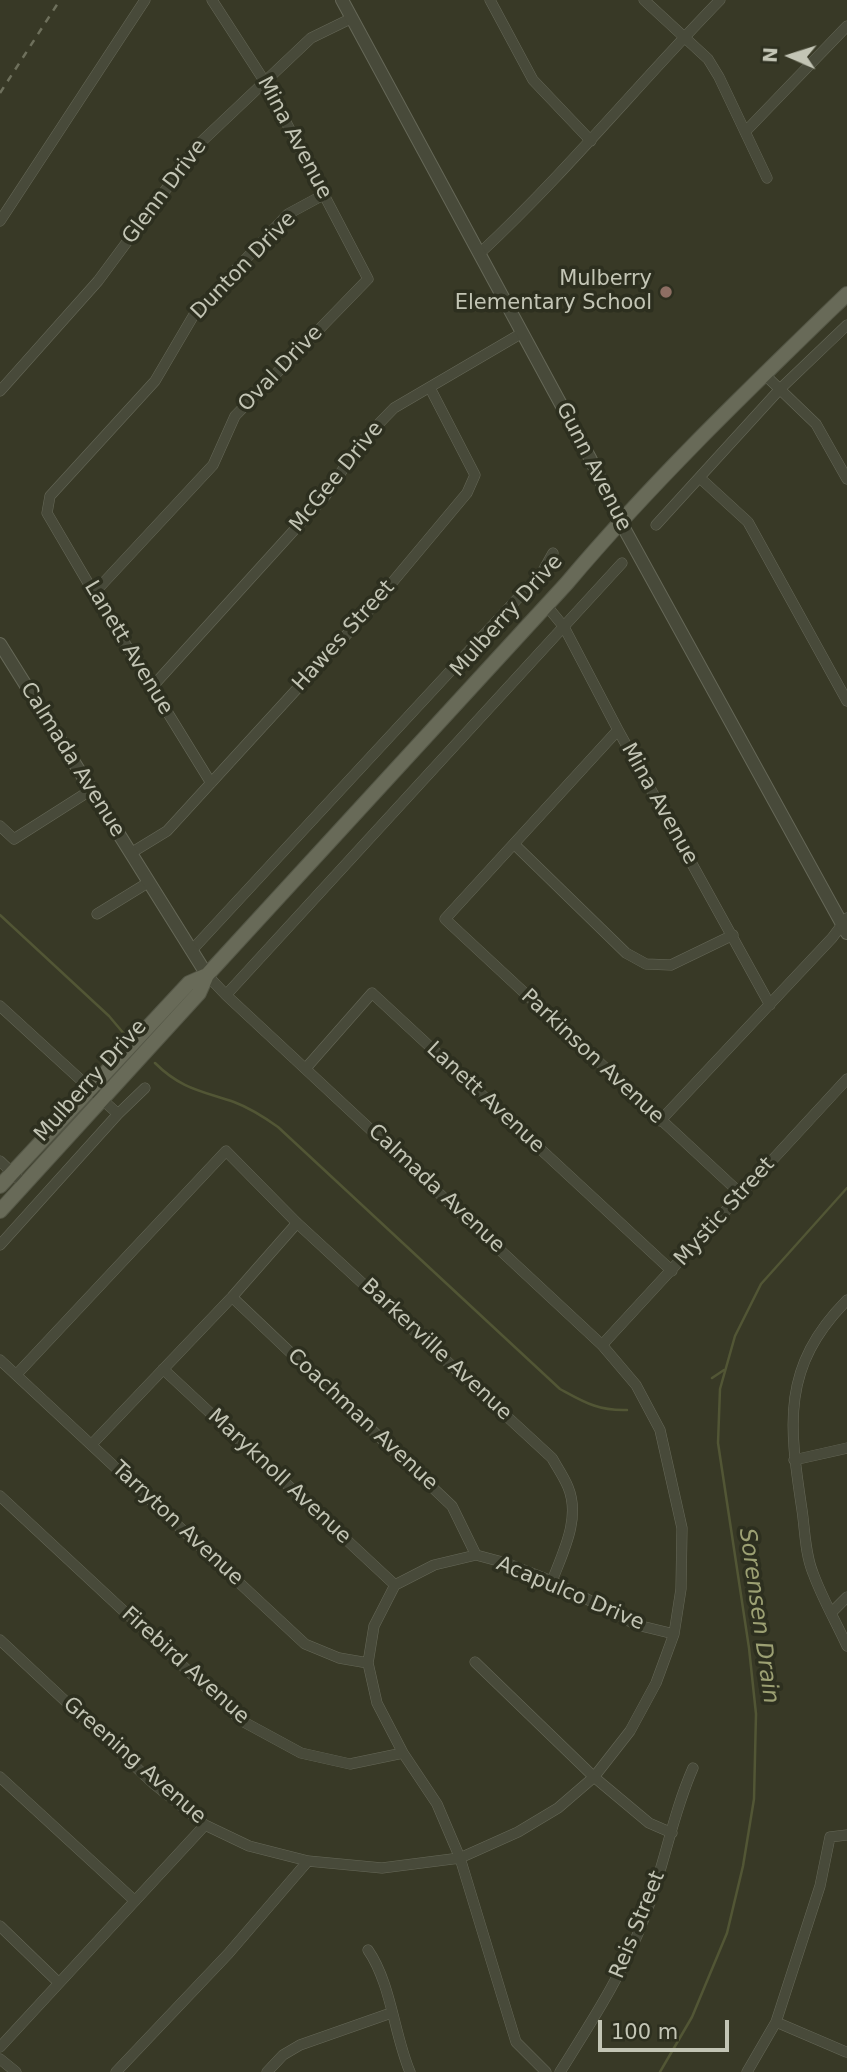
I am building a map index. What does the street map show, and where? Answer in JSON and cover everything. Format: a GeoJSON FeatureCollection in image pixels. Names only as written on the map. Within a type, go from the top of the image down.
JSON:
{"type":"FeatureCollection","features":[{"type":"Feature","properties":{"kind":"main road","name":"Mulberry Drive"},"geometry":{"type":"LineString","coordinates":[[0,1211],[96,1096],[199,993],[207,975],[547,605],[620,521],[764,374],[847,294]]}},
{"type":"Feature","properties":{"kind":"main road","name":"Mulberry Drive"},"geometry":{"type":"LineString","coordinates":[[0,1186],[4,1165],[96,1096]]}},
{"type":"Feature","properties":{"kind":"street"},"geometry":{"type":"LineString","coordinates":[[0,221],[145,0]]}},
{"type":"Feature","properties":{"kind":"street","name":"Mina Avenue"},"geometry":{"type":"LineString","coordinates":[[212,0],[265,82],[369,279]]}},
{"type":"Feature","properties":{"kind":"street","name":"Gunn Avenue"},"geometry":{"type":"LineString","coordinates":[[342,0],[590,458],[620,521],[845,925]]}},
{"type":"Feature","properties":{"kind":"street"},"geometry":{"type":"LineString","coordinates":[[491,0],[533,80],[591,141]]}},
{"type":"Feature","properties":{"kind":"street"},"geometry":{"type":"LineString","coordinates":[[644,0],[708,59],[768,178]]}},
{"type":"Feature","properties":{"kind":"street"},"geometry":{"type":"LineString","coordinates":[[480,253],[591,141],[684,36],[720,0]]}},
{"type":"Feature","properties":{"kind":"street","name":"Glenn Drive"},"geometry":{"type":"LineString","coordinates":[[1,387],[99,281],[201,142],[311,38],[352,18]]}},
{"type":"Feature","properties":{"kind":"street"},"geometry":{"type":"LineString","coordinates":[[746,132],[847,26]]}},
{"type":"Feature","properties":{"kind":"street","name":"Dunton Drive"},"geometry":{"type":"LineString","coordinates":[[47,513],[50,496],[155,381],[195,313],[288,214],[325,194]]}},
{"type":"Feature","properties":{"kind":"street","name":"Oval Drive"},"geometry":{"type":"LineString","coordinates":[[94,593],[213,465],[235,416],[369,279]]}},
{"type":"Feature","properties":{"kind":"street"},"geometry":{"type":"LineString","coordinates":[[656,525],[780,390],[847,325]]}},
{"type":"Feature","properties":{"kind":"street","name":"McGee Drive"},"geometry":{"type":"LineString","coordinates":[[152,687],[326,495],[361,442],[394,408],[522,333]]}},
{"type":"Feature","properties":{"kind":"street"},"geometry":{"type":"LineString","coordinates":[[764,374],[816,424],[847,479]]}},
{"type":"Feature","properties":{"kind":"street","name":"Hawes Street"},"geometry":{"type":"LineString","coordinates":[[131,853],[167,831],[370,609],[467,493],[475,475],[430,388]]}},
{"type":"Feature","properties":{"kind":"street"},"geometry":{"type":"LineString","coordinates":[[700,478],[748,522],[847,701]]}},
{"type":"Feature","properties":{"kind":"street","name":"Lanett Avenue"},"geometry":{"type":"LineString","coordinates":[[47,513],[211,783]]}},
{"type":"Feature","properties":{"kind":"street"},"geometry":{"type":"LineString","coordinates":[[192,950],[543,571],[553,552]]}},
{"type":"Feature","properties":{"kind":"street"},"geometry":{"type":"LineString","coordinates":[[226,995],[622,563]]}},
{"type":"Feature","properties":{"kind":"street","name":"Mina Avenue"},"geometry":{"type":"LineString","coordinates":[[547,605],[564,626],[618,730],[770,1004]]}},
{"type":"Feature","properties":{"kind":"street","name":"Calmada Avenue"},"geometry":{"type":"LineString","coordinates":[[0,644],[207,975],[603,1345],[636,1385],[660,1430],[682,1528],[681,1589],[674,1634],[656,1683],[631,1731],[594,1777]]}},
{"type":"Feature","properties":{"kind":"street"},"geometry":{"type":"LineString","coordinates":[[618,730],[514,844],[626,953],[646,964],[671,965],[733,935]]}},
{"type":"Feature","properties":{"kind":"street"},"geometry":{"type":"LineString","coordinates":[[0,826],[14,839],[91,790]]}},
{"type":"Feature","properties":{"kind":"street","name":"Parkinson Avenue"},"geometry":{"type":"LineString","coordinates":[[514,844],[445,919],[741,1194]]}},
{"type":"Feature","properties":{"kind":"street"},"geometry":{"type":"LineString","coordinates":[[97,914],[149,882]]}},
{"type":"Feature","properties":{"kind":"street"},"geometry":{"type":"LineString","coordinates":[[660,1121],[845,925]]}},
{"type":"Feature","properties":{"kind":"street","name":"Lanett Avenue"},"geometry":{"type":"LineString","coordinates":[[306,1068],[372,993],[673,1271]]}},
{"type":"Feature","properties":{"kind":"street"},"geometry":{"type":"LineString","coordinates":[[0,1006],[118,1114]]}},
{"type":"Feature","properties":{"kind":"street","name":"Mystic Street"},"geometry":{"type":"LineString","coordinates":[[603,1345],[847,1079]]}},
{"type":"Feature","properties":{"kind":"street"},"geometry":{"type":"LineString","coordinates":[[0,1245],[118,1114],[145,1088]]}},
{"type":"Feature","properties":{"kind":"street","name":"Barkerville Avenue"},"geometry":{"type":"LineString","coordinates":[[17,1374],[226,1151],[297,1223],[552,1458],[569,1489],[572,1514],[568,1538],[552,1581]]}},
{"type":"Feature","properties":{"kind":"street"},"geometry":{"type":"LineString","coordinates":[[4,1165],[24,1184]]}},
{"type":"Feature","properties":{"kind":"street"},"geometry":{"type":"LineString","coordinates":[[92,1444],[232,1297],[297,1223]]}},
{"type":"Feature","properties":{"kind":"street","name":"Coachman Avenue"},"geometry":{"type":"LineString","coordinates":[[232,1297],[452,1506],[475,1555]]}},
{"type":"Feature","properties":{"kind":"street"},"geometry":{"type":"LineString","coordinates":[[847,1300],[827,1320],[812,1345],[800,1373],[791,1427],[812,1571],[847,1646]]}},
{"type":"Feature","properties":{"kind":"street","name":"Tarryton Avenue"},"geometry":{"type":"LineString","coordinates":[[0,1360],[305,1644],[339,1658],[369,1663]]}},
{"type":"Feature","properties":{"kind":"street","name":"Maryknoll Avenue"},"geometry":{"type":"LineString","coordinates":[[163,1368],[395,1585]]}},
{"type":"Feature","properties":{"kind":"street"},"geometry":{"type":"LineString","coordinates":[[794,1460],[847,1448]]}},
{"type":"Feature","properties":{"kind":"street","name":"Firebird Avenue"},"geometry":{"type":"LineString","coordinates":[[0,1496],[242,1721],[301,1752],[350,1764],[403,1753]]}},
{"type":"Feature","properties":{"kind":"street","name":"Acapulco Drive"},"geometry":{"type":"LineString","coordinates":[[395,1585],[434,1565],[475,1555],[506,1563],[552,1581],[637,1625],[674,1634]]}},
{"type":"Feature","properties":{"kind":"street"},"geometry":{"type":"LineString","coordinates":[[395,1585],[374,1626],[369,1663],[377,1703],[403,1753],[437,1804],[460,1858],[516,2042],[546,2072]]}},
{"type":"Feature","properties":{"kind":"street"},"geometry":{"type":"LineString","coordinates":[[832,1612],[847,1597]]}},
{"type":"Feature","properties":{"kind":"street","name":"Greening Avenue"},"geometry":{"type":"LineString","coordinates":[[0,1640],[154,1784],[205,1825],[249,1846],[308,1861],[382,1868],[460,1858],[518,1832],[558,1808],[594,1777]]}},
{"type":"Feature","properties":{"kind":"street"},"geometry":{"type":"LineString","coordinates":[[475,1662],[594,1777],[649,1823],[671,1833]]}},
{"type":"Feature","properties":{"kind":"street","name":"Reis Street"},"geometry":{"type":"LineString","coordinates":[[560,2072],[621,1974],[646,1915],[682,1792],[693,1768]]}},
{"type":"Feature","properties":{"kind":"street"},"geometry":{"type":"LineString","coordinates":[[0,1777],[135,1901]]}},
{"type":"Feature","properties":{"kind":"street"},"geometry":{"type":"LineString","coordinates":[[0,2047],[205,1825]]}},
{"type":"Feature","properties":{"kind":"street"},"geometry":{"type":"LineString","coordinates":[[747,2072],[776,2022],[820,1886],[830,1837],[847,1835]]}},
{"type":"Feature","properties":{"kind":"street"},"geometry":{"type":"LineString","coordinates":[[116,2072],[228,1954],[308,1861]]}},
{"type":"Feature","properties":{"kind":"street"},"geometry":{"type":"LineString","coordinates":[[0,1926],[59,1983]]}},
{"type":"Feature","properties":{"kind":"street"},"geometry":{"type":"LineString","coordinates":[[368,1950],[378,1964],[402,2054],[410,2072]]}},
{"type":"Feature","properties":{"kind":"street"},"geometry":{"type":"LineString","coordinates":[[267,2072],[283,2056],[300,2045],[391,2014]]}},
{"type":"Feature","properties":{"kind":"street"},"geometry":{"type":"LineString","coordinates":[[776,2022],[846,2052]]}},
{"type":"Feature","properties":{"kind":"street"},"geometry":{"type":"LineString","coordinates":[[0,2059],[16,2072]]}},
{"type":"Feature","properties":{"kind":"waterway"},"geometry":{"type":"LineString","coordinates":[[0,915],[109,1016],[125,1035]]}},
{"type":"Feature","properties":{"kind":"waterway"},"geometry":{"type":"LineString","coordinates":[[155,1063],[183,1084],[240,1104],[278,1127],[560,1389],[599,1407],[627,1410]]}},
{"type":"Feature","properties":{"kind":"waterway","name":"Sorensen Drain"},"geometry":{"type":"LineString","coordinates":[[660,2072],[692,2017],[727,1933],[743,1866],[754,1799],[756,1714],[749,1648],[718,1443],[720,1389],[735,1336],[761,1284],[847,1188]]}},
{"type":"Feature","properties":{"kind":"waterway"},"geometry":{"type":"LineString","coordinates":[[712,1378],[724,1370]]}},
{"type":"Feature","properties":{"kind":"railway"},"geometry":{"type":"LineString","coordinates":[[0,93],[60,0]]}},
{"type":"Feature","properties":{"kind":"place","name":"Mulberry Elementary School"},"geometry":{"type":"Point","coordinates":[666,292]}}]}
